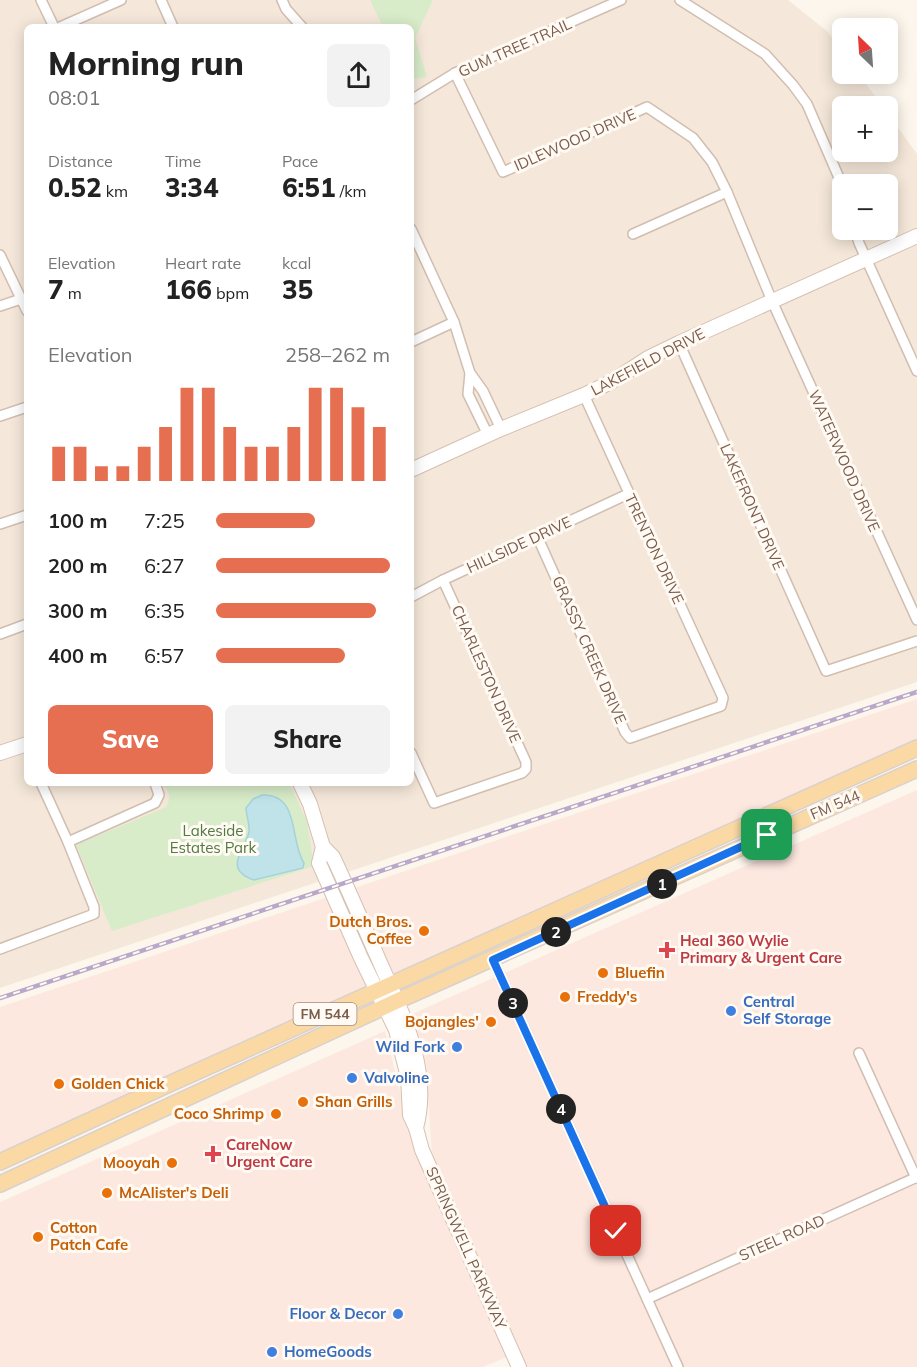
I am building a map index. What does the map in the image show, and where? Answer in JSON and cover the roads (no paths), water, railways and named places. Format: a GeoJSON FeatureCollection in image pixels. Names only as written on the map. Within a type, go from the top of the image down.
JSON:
{"type":"FeatureCollection","features":[{"type":"Feature","properties":{"kind":"main road","name":"FM 544"},"geometry":{"type":"LineString","coordinates":[[0,1162],[917,748]]}},
{"type":"Feature","properties":{"kind":"main road","name":"FM 544"},"geometry":{"type":"LineString","coordinates":[[0,1184],[391,1004],[917,769]]}},
{"type":"Feature","properties":{"kind":"main road"},"geometry":{"type":"LineString","coordinates":[[724,855],[728,844],[766,824],[778,810]]}},
{"type":"Feature","properties":{"kind":"main road"},"geometry":{"type":"LineString","coordinates":[[581,898],[590,917]]}},
{"type":"Feature","properties":{"kind":"main road"},"geometry":{"type":"LineString","coordinates":[[212,1065],[221,1084]]}},
{"type":"Feature","properties":{"kind":"main road"},"geometry":{"type":"LineString","coordinates":[[44,1142],[53,1160]]}},
{"type":"Feature","properties":{"kind":"street"},"geometry":{"type":"LineString","coordinates":[[41,0],[53,24]]}},
{"type":"Feature","properties":{"kind":"street"},"geometry":{"type":"LineString","coordinates":[[67,24],[121,0]]}},
{"type":"Feature","properties":{"kind":"street"},"geometry":{"type":"LineString","coordinates":[[161,0],[172,24]]}},
{"type":"Feature","properties":{"kind":"street"},"geometry":{"type":"LineString","coordinates":[[282,0],[286,9],[299,24]]}},
{"type":"Feature","properties":{"kind":"street","name":"GUM TREE TRAIL"},"geometry":{"type":"LineString","coordinates":[[414,98],[455,74],[621,0]]}},
{"type":"Feature","properties":{"kind":"street"},"geometry":{"type":"LineString","coordinates":[[680,0],[765,54],[794,85],[807,104],[837,174]]}},
{"type":"Feature","properties":{"kind":"street","name":"IDLEWOOD DRIVE"},"geometry":{"type":"LineString","coordinates":[[455,74],[503,172],[647,107]]}},
{"type":"Feature","properties":{"kind":"street","name":"WATERWOOD DRIVE"},"geometry":{"type":"LineString","coordinates":[[647,107],[693,138],[712,162],[727,192],[772,301],[917,620]]}},
{"type":"Feature","properties":{"kind":"street"},"geometry":{"type":"LineString","coordinates":[[633,234],[727,192]]}},
{"type":"Feature","properties":{"kind":"street"},"geometry":{"type":"LineString","coordinates":[[414,235],[454,322],[470,373],[483,391],[501,429]]}},
{"type":"Feature","properties":{"kind":"street","name":"LAKEFIELD DRIVE"},"geometry":{"type":"LineString","coordinates":[[414,469],[584,395],[612,382],[648,358],[679,343],[917,236]]}},
{"type":"Feature","properties":{"kind":"street"},"geometry":{"type":"LineString","coordinates":[[859,240],[917,371]]}},
{"type":"Feature","properties":{"kind":"street"},"geometry":{"type":"LineString","coordinates":[[0,255],[24,305]]}},
{"type":"Feature","properties":{"kind":"street"},"geometry":{"type":"LineString","coordinates":[[0,306],[21,299]]}},
{"type":"Feature","properties":{"kind":"street"},"geometry":{"type":"LineString","coordinates":[[414,341],[454,322]]}},
{"type":"Feature","properties":{"kind":"street","name":"LAKEFRONT DRIVE"},"geometry":{"type":"LineString","coordinates":[[679,343],[826,671],[917,641]]}},
{"type":"Feature","properties":{"kind":"street"},"geometry":{"type":"LineString","coordinates":[[470,373],[468,394],[488,435]]}},
{"type":"Feature","properties":{"kind":"street","name":"TRENTON DRIVE"},"geometry":{"type":"LineString","coordinates":[[584,395],[723,698],[723,703]]}},
{"type":"Feature","properties":{"kind":"street"},"geometry":{"type":"LineString","coordinates":[[0,416],[24,407]]}},
{"type":"Feature","properties":{"kind":"street","name":"HILLSIDE DRIVE"},"geometry":{"type":"LineString","coordinates":[[414,595],[628,494]]}},
{"type":"Feature","properties":{"kind":"street"},"geometry":{"type":"LineString","coordinates":[[0,524],[24,516]]}},
{"type":"Feature","properties":{"kind":"street","name":"GRASSY CREEK DRIVE"},"geometry":{"type":"LineString","coordinates":[[537,536],[630,738],[721,706],[723,703]]}},
{"type":"Feature","properties":{"kind":"street","name":"CHARLESTON DRIVE"},"geometry":{"type":"LineString","coordinates":[[414,759],[434,802],[522,773],[526,769],[526,762],[443,580]]}},
{"type":"Feature","properties":{"kind":"street"},"geometry":{"type":"LineString","coordinates":[[0,634],[24,625]]}},
{"type":"Feature","properties":{"kind":"street"},"geometry":{"type":"LineString","coordinates":[[0,753],[24,747]]}},
{"type":"Feature","properties":{"kind":"street"},"geometry":{"type":"LineString","coordinates":[[0,948],[94,914],[94,907],[68,842],[42,786]]}},
{"type":"Feature","properties":{"kind":"street"},"geometry":{"type":"LineString","coordinates":[[68,842],[152,806],[158,800],[156,786]]}},
{"type":"Feature","properties":{"kind":"street","name":"SPRINGWELL PARKWAY"},"geometry":{"type":"LineString","coordinates":[[301,786],[310,804],[323,847],[333,857],[354,902],[383,988]]}},
{"type":"Feature","properties":{"kind":"street","name":"SPRINGWELL PARKWAY"},"geometry":{"type":"LineString","coordinates":[[323,847],[319,862],[339,909],[410,1035],[418,1068],[419,1115],[416,1128],[422,1150],[519,1367]]}},
{"type":"Feature","properties":{"kind":"street"},"geometry":{"type":"LineString","coordinates":[[339,909],[354,902]]}},
{"type":"Feature","properties":{"kind":"street"},"geometry":{"type":"LineString","coordinates":[[493,960],[678,1367]]}},
{"type":"Feature","properties":{"kind":"street"},"geometry":{"type":"LineString","coordinates":[[859,1053],[917,1178]]}},
{"type":"Feature","properties":{"kind":"street","name":"STEEL ROAD"},"geometry":{"type":"LineString","coordinates":[[647,1299],[917,1178]]}},
{"type":"Feature","properties":{"kind":"water"},"geometry":{"type":"Polygon","coordinates":[[[262,795],[274,797],[283,802],[288,810],[299,854],[304,863],[303,868],[254,880],[244,876],[237,865],[249,832],[246,808],[253,799],[262,795]]]}},
{"type":"Feature","properties":{"kind":"railway"},"geometry":{"type":"LineString","coordinates":[[0,998],[917,692]]}},
{"type":"Feature","properties":{"kind":"place","name":"Dutch Bros. Coffee"},"geometry":{"type":"Point","coordinates":[424,931]}},
{"type":"Feature","properties":{"kind":"place","name":"Heal 360 Wylie Primary & Urgent Care"},"geometry":{"type":"Point","coordinates":[667,950]}},
{"type":"Feature","properties":{"kind":"place","name":"Bluefin"},"geometry":{"type":"Point","coordinates":[603,973]}},
{"type":"Feature","properties":{"kind":"place","name":"Freddy's"},"geometry":{"type":"Point","coordinates":[565,997]}},
{"type":"Feature","properties":{"kind":"place","name":"Central Self Storage"},"geometry":{"type":"Point","coordinates":[731,1011]}},
{"type":"Feature","properties":{"kind":"place","name":"Bojangles'"},"geometry":{"type":"Point","coordinates":[491,1022]}},
{"type":"Feature","properties":{"kind":"place","name":"Wild Fork"},"geometry":{"type":"Point","coordinates":[457,1047]}},
{"type":"Feature","properties":{"kind":"place","name":"Valvoline"},"geometry":{"type":"Point","coordinates":[352,1078]}},
{"type":"Feature","properties":{"kind":"place","name":"Golden Chick"},"geometry":{"type":"Point","coordinates":[59,1084]}},
{"type":"Feature","properties":{"kind":"place","name":"Shan Grills"},"geometry":{"type":"Point","coordinates":[303,1102]}},
{"type":"Feature","properties":{"kind":"place","name":"Coco Shrimp"},"geometry":{"type":"Point","coordinates":[276,1114]}},
{"type":"Feature","properties":{"kind":"place","name":"CareNow Urgent Care"},"geometry":{"type":"Point","coordinates":[213,1154]}},
{"type":"Feature","properties":{"kind":"place","name":"Mooyah"},"geometry":{"type":"Point","coordinates":[172,1163]}},
{"type":"Feature","properties":{"kind":"place","name":"McAlister's Deli"},"geometry":{"type":"Point","coordinates":[107,1193]}},
{"type":"Feature","properties":{"kind":"place","name":"Cotton Patch Cafe"},"geometry":{"type":"Point","coordinates":[38,1237]}},
{"type":"Feature","properties":{"kind":"place","name":"Floor & Decor"},"geometry":{"type":"Point","coordinates":[398,1314]}},
{"type":"Feature","properties":{"kind":"place","name":"HomeGoods"},"geometry":{"type":"Point","coordinates":[272,1352]}},
{"type":"Feature","properties":{"kind":"park label","name":"Lakeside Estates Park"},"geometry":{"type":"Point","coordinates":[213,840]}}]}
